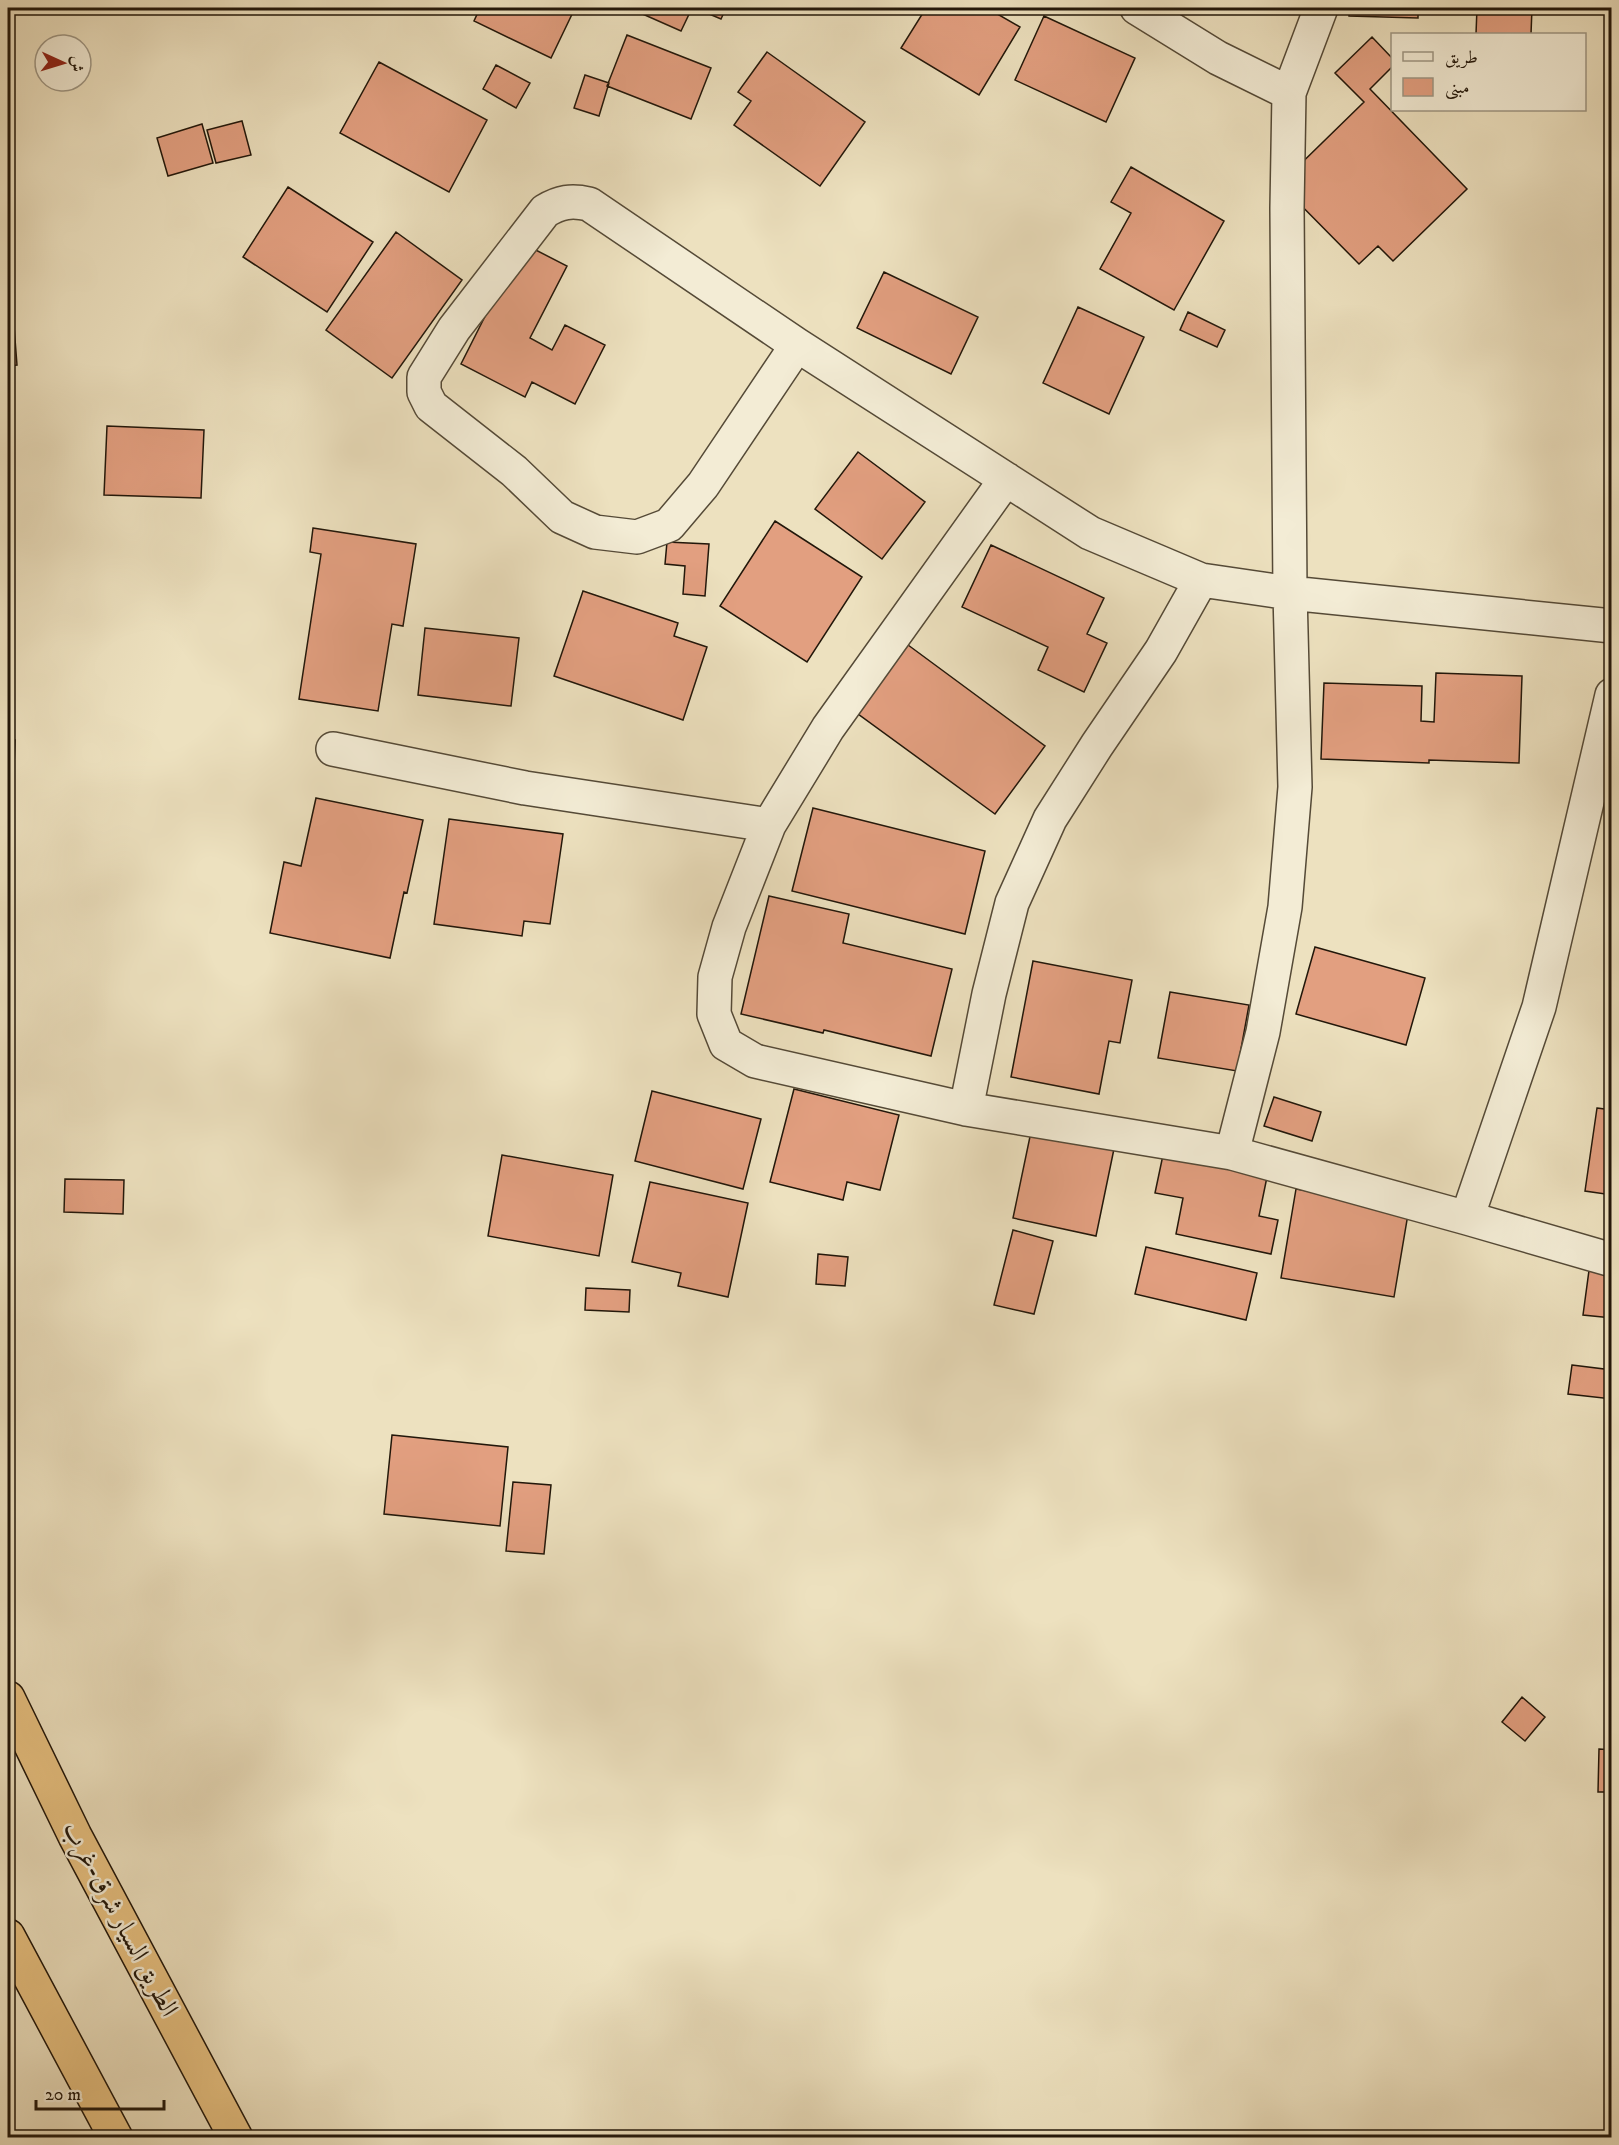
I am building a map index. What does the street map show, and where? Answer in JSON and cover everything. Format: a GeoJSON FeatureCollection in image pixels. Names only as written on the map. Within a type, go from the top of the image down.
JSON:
{"type":"FeatureCollection","features":[{"type":"Feature","properties":{"kind":"highway","name":"الطريق السيار شرق-غرب"},"geometry":{"type":"LineString","coordinates":[[8,1698],[75,1836],[236,2138]]}},
{"type":"Feature","properties":{"kind":"highway"},"geometry":{"type":"LineString","coordinates":[[8,1936],[116,2138]]}},
{"type":"Feature","properties":{"kind":"street"},"geometry":{"type":"LineString","coordinates":[[1137,8],[1218,58],[1289,93]]}},
{"type":"Feature","properties":{"kind":"street"},"geometry":{"type":"LineString","coordinates":[[1232,1153],[1263,1032],[1286,907],[1294,787],[1287,208],[1289,93],[1321,8]]}},
{"type":"Feature","properties":{"kind":"street"},"geometry":{"type":"LineString","coordinates":[[796,345],[703,485],[669,525],[637,537],[595,532],[562,517],[514,471],[431,406],[424,392],[424,377],[454,329],[545,211],[558,203],[575,201],[589,204],[796,345],[1090,533],[1201,580],[1290,592],[1611,626]]}},
{"type":"Feature","properties":{"kind":"street"},"geometry":{"type":"LineString","coordinates":[[1006,479],[828,728],[769,825],[729,927],[715,977],[714,1014],[726,1044],[755,1061],[966,1109],[1232,1153],[1611,1260]]}},
{"type":"Feature","properties":{"kind":"street"},"geometry":{"type":"LineString","coordinates":[[966,1109],[989,994],[1012,903],[1050,819],[1161,651],[1201,580]]}},
{"type":"Feature","properties":{"kind":"street"},"geometry":{"type":"LineString","coordinates":[[1467,1218],[1539,1006],[1611,695]]}},
{"type":"Feature","properties":{"kind":"street"},"geometry":{"type":"LineString","coordinates":[[333,749],[525,788],[769,825]]}},
{"type":"Feature","properties":{"kind":"building"},"geometry":{"type":"Polygon","coordinates":[[[480,8],[575,8],[551,58],[474,21],[480,8]]]}},
{"type":"Feature","properties":{"kind":"building"},"geometry":{"type":"Polygon","coordinates":[[[629,8],[692,8],[681,31],[629,8]]]}},
{"type":"Feature","properties":{"kind":"building"},"geometry":{"type":"Polygon","coordinates":[[[695,8],[726,8],[721,19],[695,8]]]}},
{"type":"Feature","properties":{"kind":"building"},"geometry":{"type":"Polygon","coordinates":[[[926,8],[987,8],[1020,27],[979,95],[901,48],[926,8]]]}},
{"type":"Feature","properties":{"kind":"building"},"geometry":{"type":"Polygon","coordinates":[[[1349,8],[1418,8],[1418,18],[1349,16],[1349,8]]]}},
{"type":"Feature","properties":{"kind":"building"},"geometry":{"type":"Polygon","coordinates":[[[1477,8],[1532,8],[1531,33],[1476,33],[1477,8]]]}},
{"type":"Feature","properties":{"kind":"building"},"geometry":{"type":"Polygon","coordinates":[[[1044,16],[1135,58],[1106,122],[1015,80],[1044,16]]]}},
{"type":"Feature","properties":{"kind":"building"},"geometry":{"type":"Polygon","coordinates":[[[627,35],[711,68],[691,119],[607,86],[627,35]]]}},
{"type":"Feature","properties":{"kind":"building"},"geometry":{"type":"Polygon","coordinates":[[[1372,37],[1391,57],[1391,68],[1370,89],[1467,189],[1393,261],[1378,246],[1359,264],[1280,184],[1364,102],[1335,73],[1372,37]]]}},
{"type":"Feature","properties":{"kind":"building"},"geometry":{"type":"Polygon","coordinates":[[[767,52],[865,122],[820,186],[734,125],[751,101],[738,92],[767,52]]]}},
{"type":"Feature","properties":{"kind":"building"},"geometry":{"type":"Polygon","coordinates":[[[379,62],[487,120],[449,192],[340,133],[379,62]]]}},
{"type":"Feature","properties":{"kind":"building"},"geometry":{"type":"Polygon","coordinates":[[[496,65],[530,83],[516,108],[483,89],[496,65]]]}},
{"type":"Feature","properties":{"kind":"building"},"geometry":{"type":"Polygon","coordinates":[[[585,75],[609,83],[599,116],[574,108],[585,75]]]}},
{"type":"Feature","properties":{"kind":"building"},"geometry":{"type":"Polygon","coordinates":[[[242,121],[251,155],[216,163],[207,130],[242,121]]]}},
{"type":"Feature","properties":{"kind":"building"},"geometry":{"type":"Polygon","coordinates":[[[202,124],[213,163],[168,176],[157,138],[202,124]]]}},
{"type":"Feature","properties":{"kind":"building"},"geometry":{"type":"Polygon","coordinates":[[[1131,167],[1224,221],[1174,310],[1100,269],[1131,213],[1111,202],[1131,167]]]}},
{"type":"Feature","properties":{"kind":"building"},"geometry":{"type":"Polygon","coordinates":[[[288,187],[373,242],[327,312],[243,257],[288,187]]]}},
{"type":"Feature","properties":{"kind":"building"},"geometry":{"type":"Polygon","coordinates":[[[396,232],[462,280],[392,378],[326,330],[396,232]]]}},
{"type":"Feature","properties":{"kind":"building"},"geometry":{"type":"Polygon","coordinates":[[[522,243],[567,266],[530,338],[552,350],[565,325],[605,345],[575,404],[532,382],[525,397],[461,364],[522,243]]]}},
{"type":"Feature","properties":{"kind":"building"},"geometry":{"type":"Polygon","coordinates":[[[884,272],[978,317],[951,374],[857,328],[884,272]]]}},
{"type":"Feature","properties":{"kind":"building"},"geometry":{"type":"Polygon","coordinates":[[[1078,307],[1144,337],[1109,414],[1043,383],[1078,307]]]}},
{"type":"Feature","properties":{"kind":"building"},"geometry":{"type":"Polygon","coordinates":[[[1188,312],[1225,330],[1217,347],[1180,330],[1188,312]]]}},
{"type":"Feature","properties":{"kind":"building"},"geometry":{"type":"Polygon","coordinates":[[[14,326],[17,365],[8,366],[8,327],[14,326]]]}},
{"type":"Feature","properties":{"kind":"building"},"geometry":{"type":"Polygon","coordinates":[[[107,426],[204,430],[201,498],[104,495],[107,426]]]}},
{"type":"Feature","properties":{"kind":"building"},"geometry":{"type":"Polygon","coordinates":[[[858,452],[925,502],[882,559],[815,509],[858,452]]]}},
{"type":"Feature","properties":{"kind":"building"},"geometry":{"type":"Polygon","coordinates":[[[775,521],[862,577],[807,662],[720,606],[775,521]]]}},
{"type":"Feature","properties":{"kind":"building"},"geometry":{"type":"Polygon","coordinates":[[[313,528],[416,544],[403,626],[392,624],[378,711],[299,699],[321,554],[310,552],[313,528]]]}},
{"type":"Feature","properties":{"kind":"building"},"geometry":{"type":"Polygon","coordinates":[[[667,542],[709,544],[705,596],[683,594],[685,566],[665,564],[667,542]]]}},
{"type":"Feature","properties":{"kind":"building"},"geometry":{"type":"Polygon","coordinates":[[[991,545],[1104,598],[1087,634],[1107,643],[1084,692],[1038,670],[1048,647],[962,607],[991,545]]]}},
{"type":"Feature","properties":{"kind":"building"},"geometry":{"type":"Polygon","coordinates":[[[583,591],[678,623],[674,636],[707,647],[683,720],[554,676],[583,591]]]}},
{"type":"Feature","properties":{"kind":"building"},"geometry":{"type":"Polygon","coordinates":[[[425,628],[519,638],[511,706],[418,695],[425,628]]]}},
{"type":"Feature","properties":{"kind":"building"},"geometry":{"type":"Polygon","coordinates":[[[904,642],[1045,746],[995,814],[854,711],[904,642]]]}},
{"type":"Feature","properties":{"kind":"building"},"geometry":{"type":"Polygon","coordinates":[[[1436,673],[1522,676],[1519,763],[1429,760],[1429,763],[1321,759],[1324,683],[1422,686],[1421,721],[1434,722],[1436,673]]]}},
{"type":"Feature","properties":{"kind":"building"},"geometry":{"type":"Polygon","coordinates":[[[8,740],[15,740],[13,793],[8,793],[8,740]]]}},
{"type":"Feature","properties":{"kind":"building"},"geometry":{"type":"Polygon","coordinates":[[[316,798],[423,820],[390,958],[270,933],[284,862],[301,866],[316,798]]]}},
{"type":"Feature","properties":{"kind":"building"},"geometry":{"type":"Polygon","coordinates":[[[813,808],[985,851],[965,934],[792,891],[813,808]]]}},
{"type":"Feature","properties":{"kind":"building"},"geometry":{"type":"Polygon","coordinates":[[[449,819],[563,834],[550,924],[524,921],[522,936],[434,924],[449,819]]]}},
{"type":"Feature","properties":{"kind":"building"},"geometry":{"type":"Polygon","coordinates":[[[769,896],[849,914],[843,943],[952,969],[931,1056],[824,1030],[823,1033],[741,1014],[769,896]]]}},
{"type":"Feature","properties":{"kind":"building"},"geometry":{"type":"Polygon","coordinates":[[[1315,947],[1425,978],[1406,1045],[1296,1014],[1315,947]]]}},
{"type":"Feature","properties":{"kind":"building"},"geometry":{"type":"Polygon","coordinates":[[[1033,961],[1132,980],[1120,1043],[1109,1041],[1099,1094],[1011,1077],[1033,961]]]}},
{"type":"Feature","properties":{"kind":"building"},"geometry":{"type":"Polygon","coordinates":[[[1170,992],[1249,1005],[1237,1071],[1158,1058],[1170,992]]]}},
{"type":"Feature","properties":{"kind":"building"},"geometry":{"type":"Polygon","coordinates":[[[794,1089],[899,1115],[880,1190],[847,1182],[843,1200],[770,1182],[794,1089]]]}},
{"type":"Feature","properties":{"kind":"building"},"geometry":{"type":"Polygon","coordinates":[[[652,1091],[761,1119],[743,1189],[635,1161],[652,1091]]]}},
{"type":"Feature","properties":{"kind":"building"},"geometry":{"type":"Polygon","coordinates":[[[1274,1097],[1321,1112],[1312,1141],[1264,1126],[1274,1097]]]}},
{"type":"Feature","properties":{"kind":"building"},"geometry":{"type":"Polygon","coordinates":[[[1597,1108],[1612,1110],[1612,1195],[1585,1191],[1597,1108]]]}},
{"type":"Feature","properties":{"kind":"building"},"geometry":{"type":"Polygon","coordinates":[[[1032,1127],[1115,1144],[1096,1236],[1013,1218],[1032,1127]]]}},
{"type":"Feature","properties":{"kind":"building"},"geometry":{"type":"Polygon","coordinates":[[[502,1155],[613,1175],[599,1256],[488,1236],[502,1155]]]}},
{"type":"Feature","properties":{"kind":"building"},"geometry":{"type":"Polygon","coordinates":[[[1163,1155],[1267,1177],[1259,1216],[1278,1220],[1271,1254],[1176,1234],[1183,1198],[1155,1193],[1163,1155]]]}},
{"type":"Feature","properties":{"kind":"building"},"geometry":{"type":"Polygon","coordinates":[[[65,1179],[124,1180],[123,1214],[64,1212],[65,1179]]]}},
{"type":"Feature","properties":{"kind":"building"},"geometry":{"type":"Polygon","coordinates":[[[650,1182],[748,1203],[728,1297],[678,1286],[681,1273],[632,1262],[650,1182]]]}},
{"type":"Feature","properties":{"kind":"building"},"geometry":{"type":"Polygon","coordinates":[[[1296,1189],[1409,1208],[1394,1297],[1281,1278],[1296,1189]]]}},
{"type":"Feature","properties":{"kind":"building"},"geometry":{"type":"Polygon","coordinates":[[[1013,1230],[1053,1241],[1034,1314],[994,1305],[1013,1230]]]}},
{"type":"Feature","properties":{"kind":"building"},"geometry":{"type":"Polygon","coordinates":[[[1146,1247],[1257,1273],[1246,1320],[1135,1294],[1146,1247]]]}},
{"type":"Feature","properties":{"kind":"building"},"geometry":{"type":"Polygon","coordinates":[[[818,1254],[848,1257],[845,1286],[816,1284],[818,1254]]]}},
{"type":"Feature","properties":{"kind":"building"},"geometry":{"type":"Polygon","coordinates":[[[1590,1263],[1612,1266],[1612,1318],[1583,1315],[1590,1263]]]}},
{"type":"Feature","properties":{"kind":"building"},"geometry":{"type":"Polygon","coordinates":[[[586,1288],[630,1290],[629,1312],[585,1310],[586,1288]]]}},
{"type":"Feature","properties":{"kind":"building"},"geometry":{"type":"Polygon","coordinates":[[[1572,1365],[1612,1370],[1612,1399],[1568,1394],[1572,1365]]]}},
{"type":"Feature","properties":{"kind":"building"},"geometry":{"type":"Polygon","coordinates":[[[392,1435],[508,1447],[500,1526],[384,1514],[392,1435]]]}},
{"type":"Feature","properties":{"kind":"building"},"geometry":{"type":"Polygon","coordinates":[[[513,1482],[551,1485],[544,1554],[506,1551],[513,1482]]]}},
{"type":"Feature","properties":{"kind":"building"},"geometry":{"type":"Polygon","coordinates":[[[1522,1697],[1545,1717],[1525,1741],[1502,1722],[1522,1697]]]}},
{"type":"Feature","properties":{"kind":"building"},"geometry":{"type":"Polygon","coordinates":[[[1599,1749],[1612,1750],[1612,1792],[1598,1792],[1599,1749]]]}}]}
